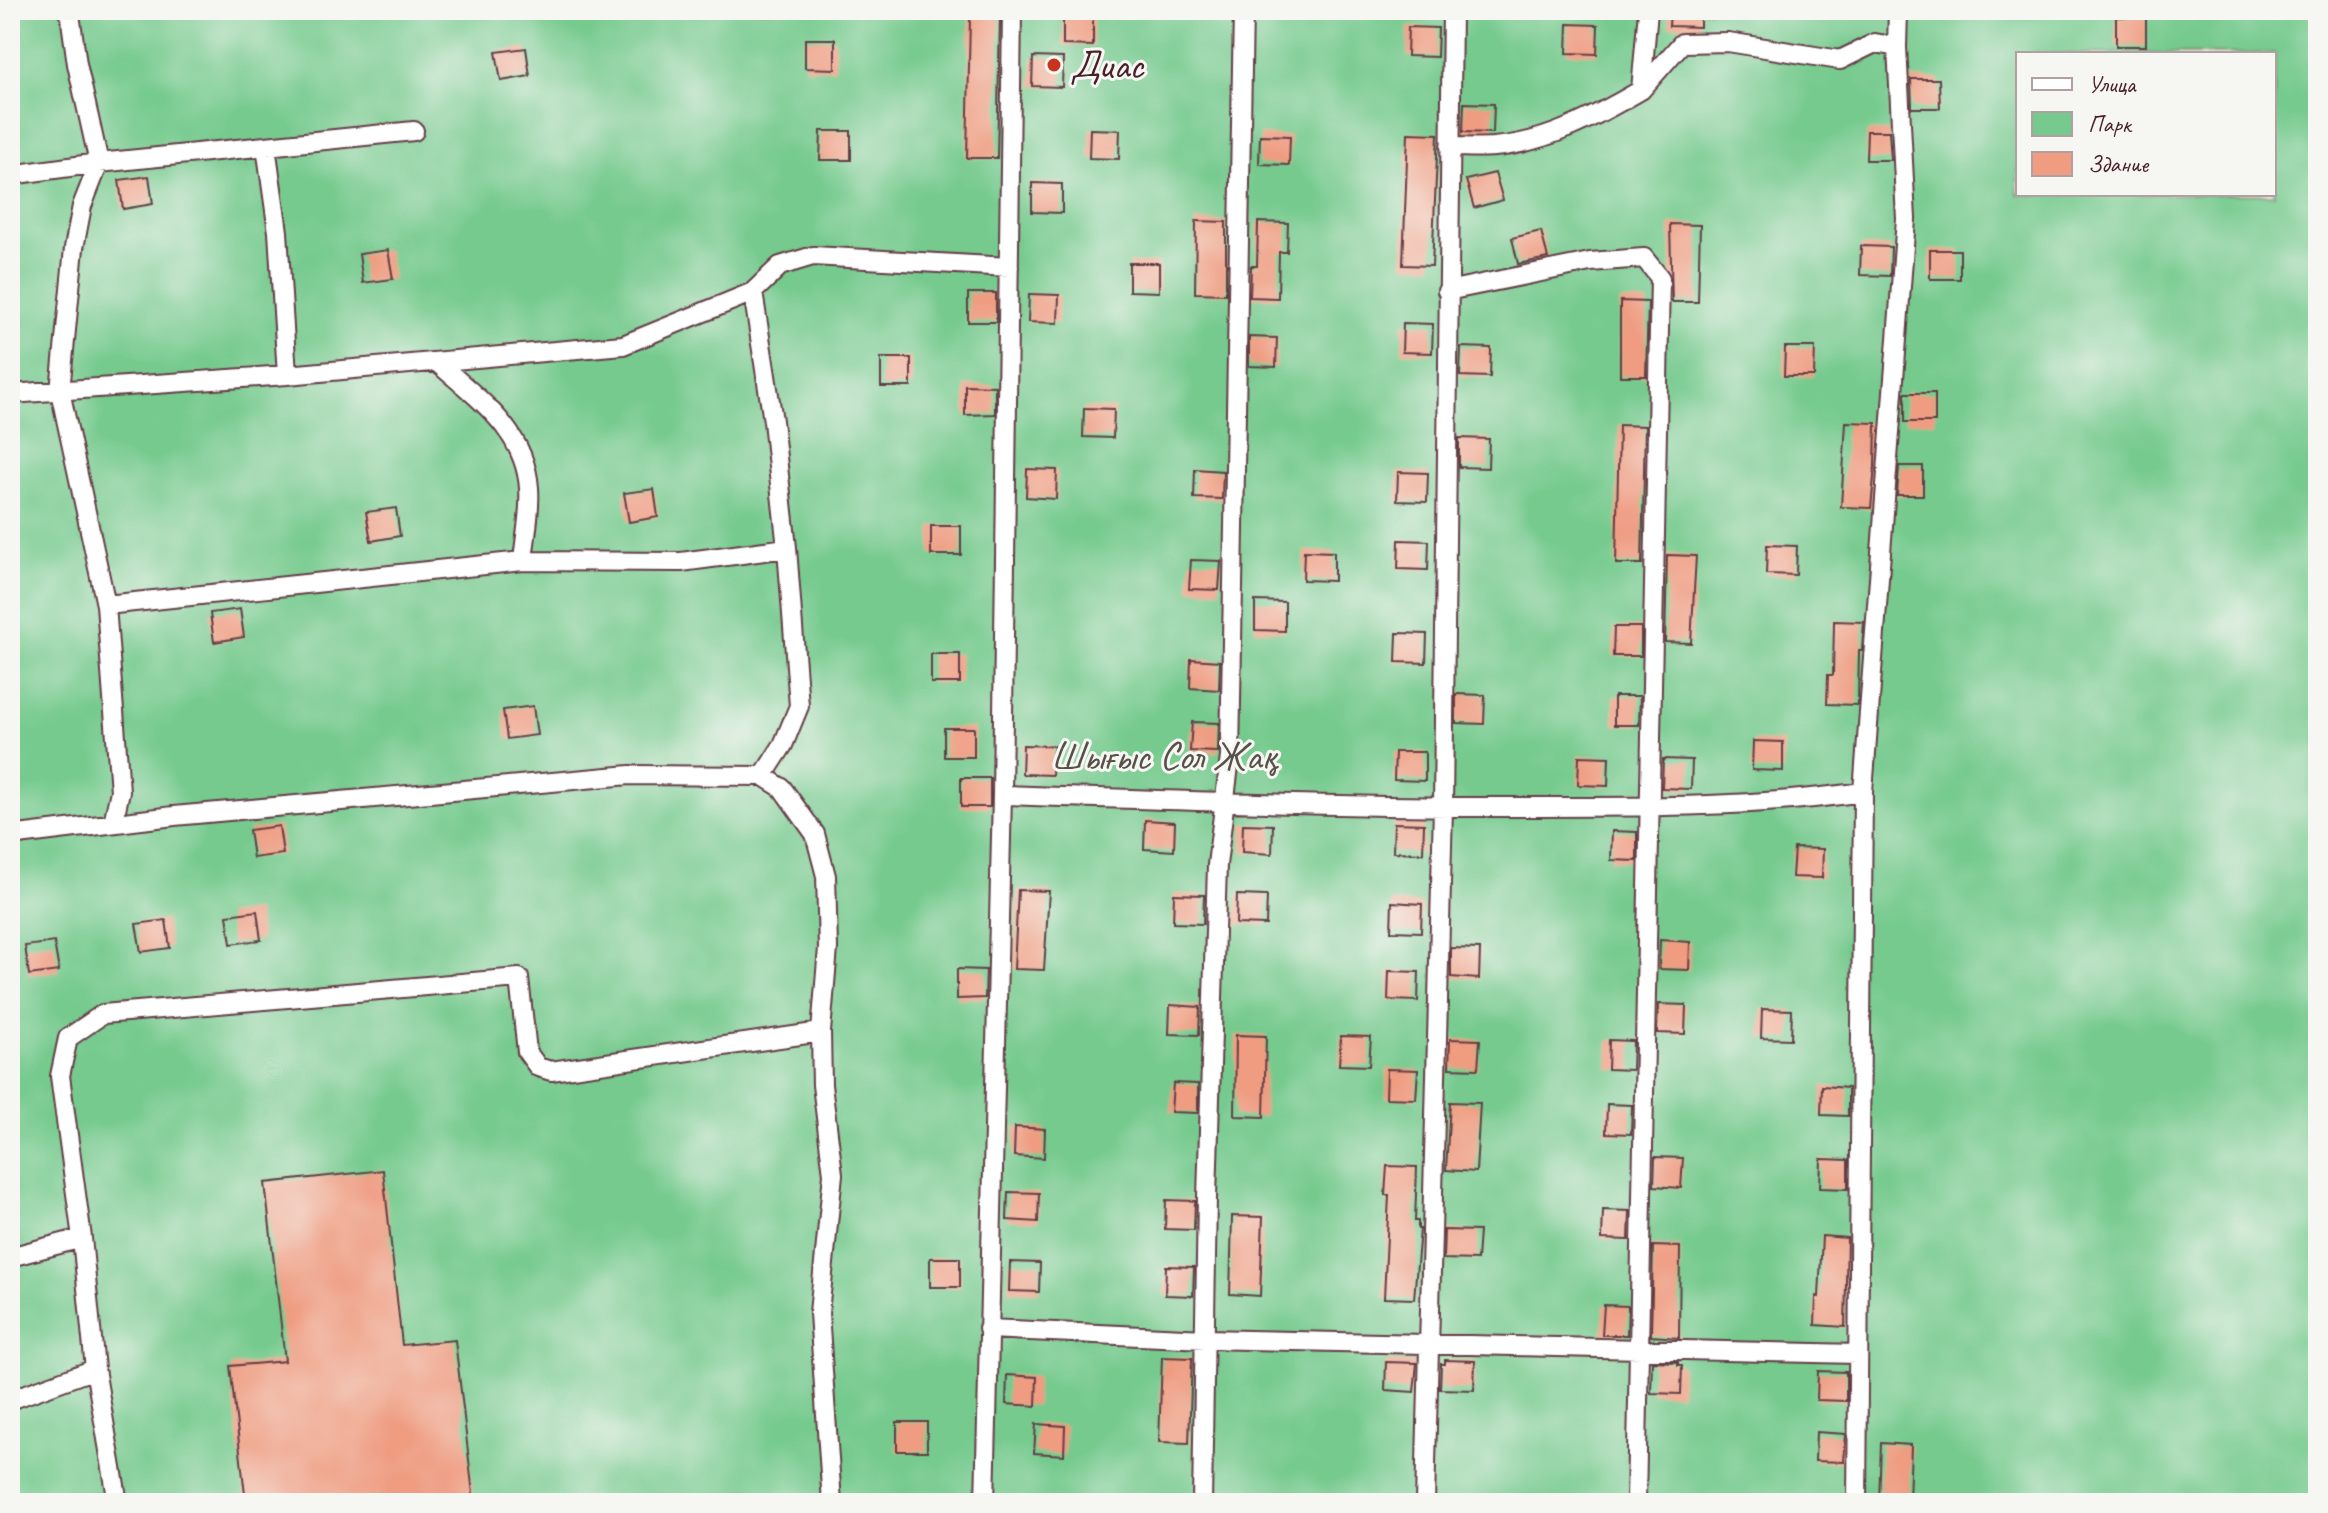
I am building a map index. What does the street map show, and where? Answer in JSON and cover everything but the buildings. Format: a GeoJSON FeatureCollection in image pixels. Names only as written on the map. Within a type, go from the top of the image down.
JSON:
{"type":"FeatureCollection","features":[{"type":"Feature","properties":{"kind":"street"},"geometry":{"type":"LineString","coordinates":[[66,10],[70,14],[77,64],[99,163],[82,206],[74,248],[60,391],[106,605],[120,791],[113,823]]}},
{"type":"Feature","properties":{"kind":"street"},"geometry":{"type":"LineString","coordinates":[[985,1503],[1002,795],[1012,10]]}},
{"type":"Feature","properties":{"kind":"street"},"geometry":{"type":"LineString","coordinates":[[1202,1503],[1217,865],[1230,757],[1243,10]]}},
{"type":"Feature","properties":{"kind":"street"},"geometry":{"type":"LineString","coordinates":[[1425,1503],[1443,807],[1452,10]]}},
{"type":"Feature","properties":{"kind":"street"},"geometry":{"type":"LineString","coordinates":[[1641,90],[1648,10]]}},
{"type":"Feature","properties":{"kind":"street"},"geometry":{"type":"LineString","coordinates":[[1857,1503],[1863,792],[1906,219],[1897,47],[1898,10]]}},
{"type":"Feature","properties":{"kind":"street"},"geometry":{"type":"LineString","coordinates":[[1450,147],[1494,147],[1533,140],[1591,119],[1641,90],[1682,43],[1728,42],[1840,60],[1875,43],[1897,47]]}},
{"type":"Feature","properties":{"kind":"street"},"geometry":{"type":"LineString","coordinates":[[10,175],[414,131]]}},
{"type":"Feature","properties":{"kind":"street"},"geometry":{"type":"LineString","coordinates":[[266,146],[278,232],[287,375]]}},
{"type":"Feature","properties":{"kind":"street"},"geometry":{"type":"LineString","coordinates":[[10,394],[438,363],[623,345],[753,292],[780,266],[813,256],[1009,267]]}},
{"type":"Feature","properties":{"kind":"street"},"geometry":{"type":"LineString","coordinates":[[1447,291],[1590,262],[1644,258],[1660,278],[1636,1503]]}},
{"type":"Feature","properties":{"kind":"street"},"geometry":{"type":"LineString","coordinates":[[753,292],[773,421],[787,548],[799,706],[783,745],[763,776]]}},
{"type":"Feature","properties":{"kind":"street"},"geometry":{"type":"LineString","coordinates":[[438,363],[501,420],[521,449],[530,488],[523,561]]}},
{"type":"Feature","properties":{"kind":"street"},"geometry":{"type":"LineString","coordinates":[[106,605],[523,561],[681,562],[787,548]]}},
{"type":"Feature","properties":{"kind":"street"},"geometry":{"type":"LineString","coordinates":[[10,836],[113,823],[630,775],[763,776],[782,788],[815,834],[826,876],[828,948],[821,1032],[822,1085],[833,1174],[819,1313],[832,1503]]}},
{"type":"Feature","properties":{"kind":"street"},"geometry":{"type":"LineString","coordinates":[[1002,795],[1443,807],[1650,807],[1803,800],[1863,792]]}},
{"type":"Feature","properties":{"kind":"street"},"geometry":{"type":"LineString","coordinates":[[118,1503],[95,1369],[82,1238],[60,1076],[68,1038],[103,1014],[519,978],[527,1052],[538,1067],[551,1071],[821,1032]]}},
{"type":"Feature","properties":{"kind":"street"},"geometry":{"type":"LineString","coordinates":[[10,1257],[82,1238]]}},
{"type":"Feature","properties":{"kind":"street"},"geometry":{"type":"LineString","coordinates":[[988,1329],[1206,1339],[1858,1354]]}},
{"type":"Feature","properties":{"kind":"street"},"geometry":{"type":"LineString","coordinates":[[10,1400],[95,1369]]}},
{"type":"Feature","properties":{"kind":"green space","name":"Шығыс Сол Жақ"},"geometry":{"type":"Polygon","coordinates":[[[10,10],[2318,10],[2318,1503],[10,1503],[10,10]]]}},
{"type":"Feature","properties":{"kind":"place","name":"Диас"},"geometry":{"type":"Point","coordinates":[1054,65]}}]}
